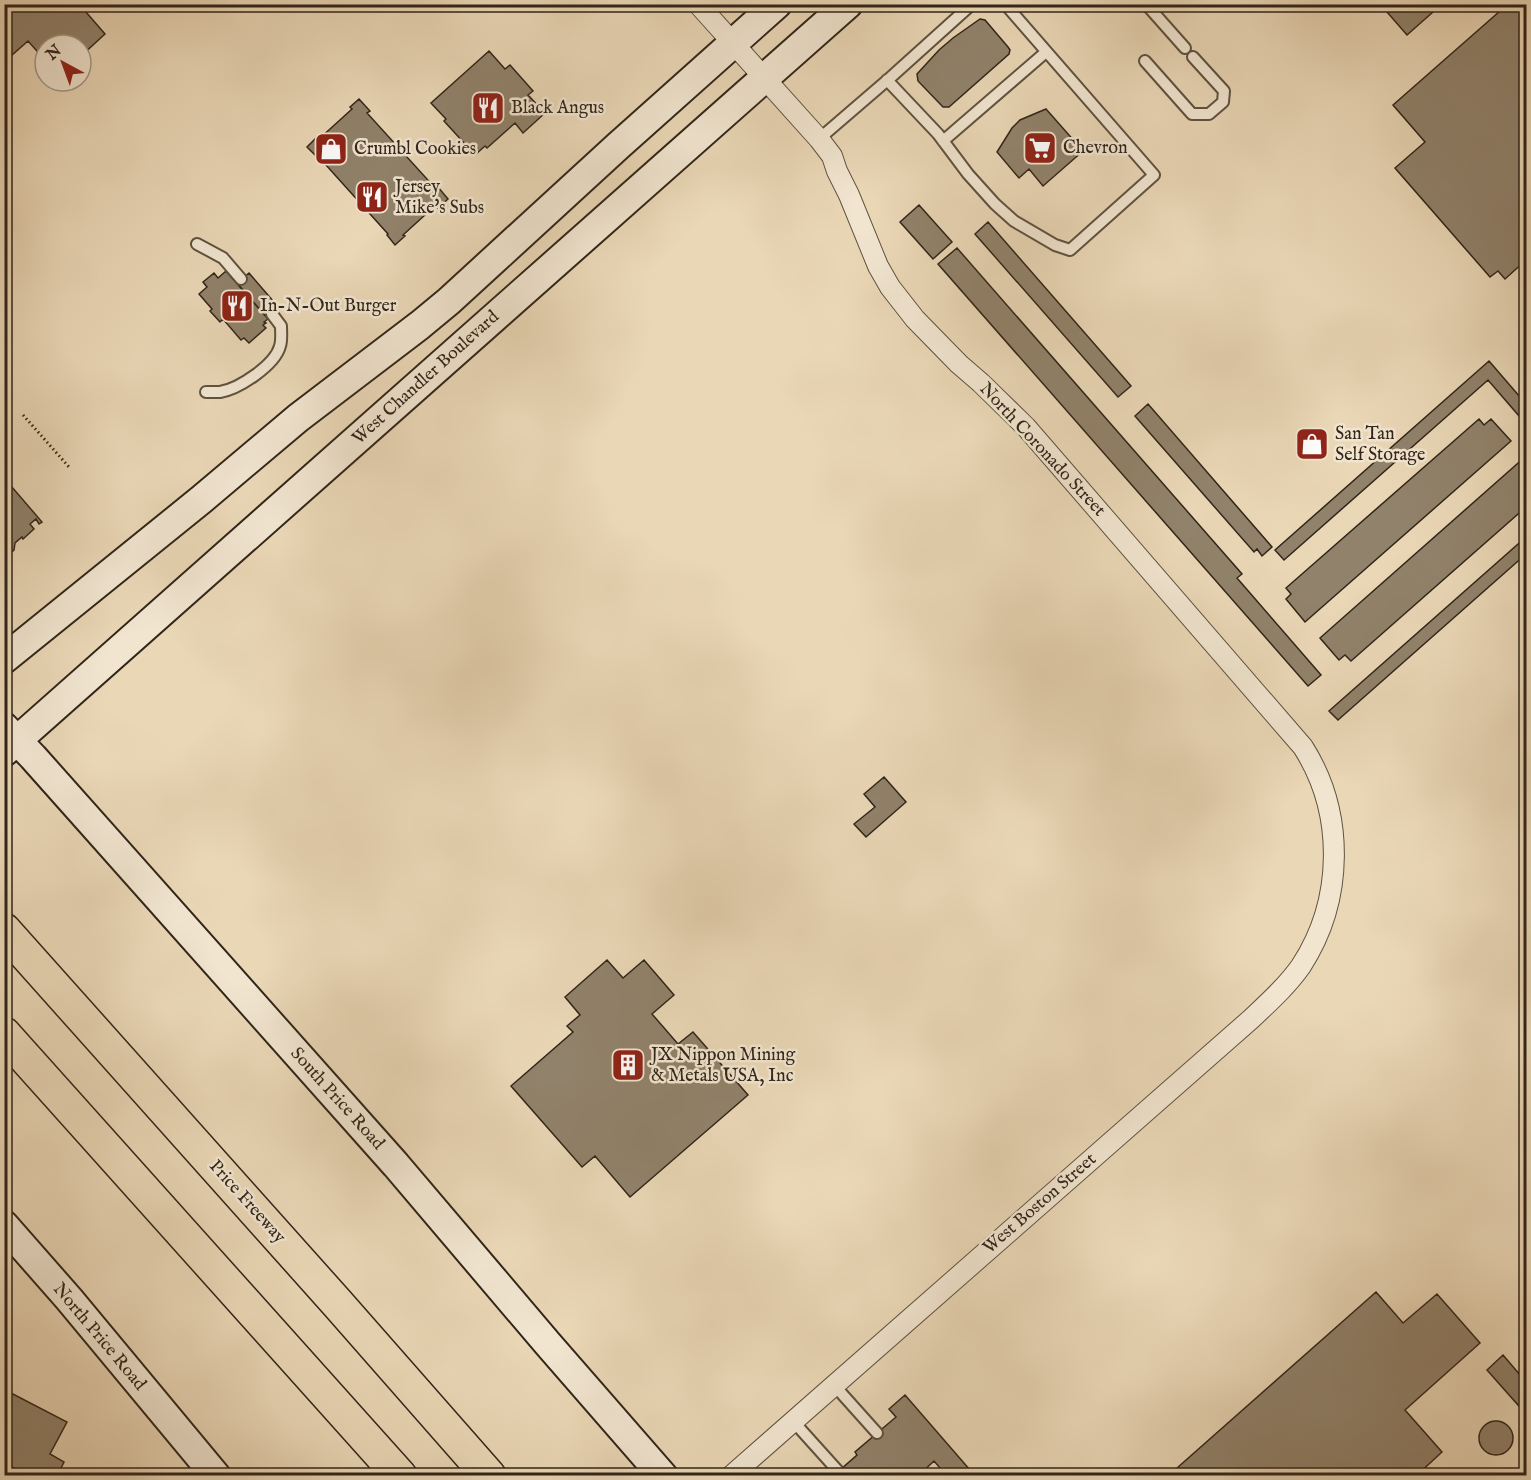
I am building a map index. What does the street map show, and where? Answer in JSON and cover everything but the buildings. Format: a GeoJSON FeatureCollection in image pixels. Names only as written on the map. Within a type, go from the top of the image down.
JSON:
{"type":"FeatureCollection","features":[{"type":"Feature","properties":{"kind":"highway","name":"Price Freeway"},"geometry":{"type":"LineString","coordinates":[[4,930],[489,1476]]}},
{"type":"Feature","properties":{"kind":"highway"},"geometry":{"type":"LineString","coordinates":[[4,1034],[400,1476]]}},
{"type":"Feature","properties":{"kind":"main road"},"geometry":{"type":"LineString","coordinates":[[4,659],[202,500],[298,418],[420,326],[777,4]]}},
{"type":"Feature","properties":{"kind":"main road","name":"West Chandler Boulevard"},"geometry":{"type":"LineString","coordinates":[[8,740],[848,4]]}},
{"type":"Feature","properties":{"kind":"main road","name":"South Price Road"},"geometry":{"type":"LineString","coordinates":[[8,740],[33,757],[396,1165],[663,1476]]}},
{"type":"Feature","properties":{"kind":"main road","name":"North Price Road"},"geometry":{"type":"LineString","coordinates":[[4,1225],[69,1299],[216,1476]]}},
{"type":"Feature","properties":{"kind":"street","name":"North Coronado Street"},"geometry":{"type":"LineString","coordinates":[[698,4],[832,156],[878,266],[890,287],[915,319],[1026,427],[1303,747],[1322,788],[1332,830],[1333,880],[1326,914]]}},
{"type":"Feature","properties":{"kind":"street","name":"West Boston Street"},"geometry":{"type":"LineString","coordinates":[[731,1476],[1263,1009],[1301,966],[1326,914]]}},
{"type":"Feature","properties":{"kind":"lane"},"geometry":{"type":"LineString","coordinates":[[819,139],[972,4]]}},
{"type":"Feature","properties":{"kind":"lane"},"geometry":{"type":"LineString","coordinates":[[1146,4],[1185,48]]}},
{"type":"Feature","properties":{"kind":"lane"},"geometry":{"type":"LineString","coordinates":[[887,80],[943,141],[995,204],[1014,221],[1055,245],[1070,250],[1154,176],[1009,6]]}},
{"type":"Feature","properties":{"kind":"lane"},"geometry":{"type":"LineString","coordinates":[[943,141],[1046,52]]}},
{"type":"Feature","properties":{"kind":"lane"},"geometry":{"type":"LineString","coordinates":[[1145,61],[1192,114],[1209,114],[1222,102],[1224,91],[1193,57]]}},
{"type":"Feature","properties":{"kind":"lane"},"geometry":{"type":"LineString","coordinates":[[197,244],[223,258],[241,279]]}},
{"type":"Feature","properties":{"kind":"lane"},"geometry":{"type":"LineString","coordinates":[[206,392],[221,392],[239,386],[274,358],[280,346],[281,326],[272,314]]}},
{"type":"Feature","properties":{"kind":"lane"},"geometry":{"type":"LineString","coordinates":[[834,1385],[877,1433]]}},
{"type":"Feature","properties":{"kind":"lane"},"geometry":{"type":"LineString","coordinates":[[793,1421],[838,1472]]}},
{"type":"Feature","properties":{"kind":"path"},"geometry":{"type":"LineString","coordinates":[[4,394],[8,399]]}},
{"type":"Feature","properties":{"kind":"path"},"geometry":{"type":"LineString","coordinates":[[23,415],[69,467]]}},
{"type":"Feature","properties":{"kind":"place","name":"Black Angus"},"geometry":{"type":"Point","coordinates":[488,108]}},
{"type":"Feature","properties":{"kind":"place","name":"Chevron"},"geometry":{"type":"Point","coordinates":[1040,148]}},
{"type":"Feature","properties":{"kind":"place","name":"Crumbl Cookies"},"geometry":{"type":"Point","coordinates":[331,149]}},
{"type":"Feature","properties":{"kind":"place","name":"Jersey Mike's Subs"},"geometry":{"type":"Point","coordinates":[372,197]}},
{"type":"Feature","properties":{"kind":"place","name":"In-N-Out Burger"},"geometry":{"type":"Point","coordinates":[237,306]}},
{"type":"Feature","properties":{"kind":"place","name":"San Tan Self Storage"},"geometry":{"type":"Point","coordinates":[1312,444]}},
{"type":"Feature","properties":{"kind":"place","name":"JX Nippon Mining & Metals USA, Inc"},"geometry":{"type":"Point","coordinates":[628,1065]}}]}
